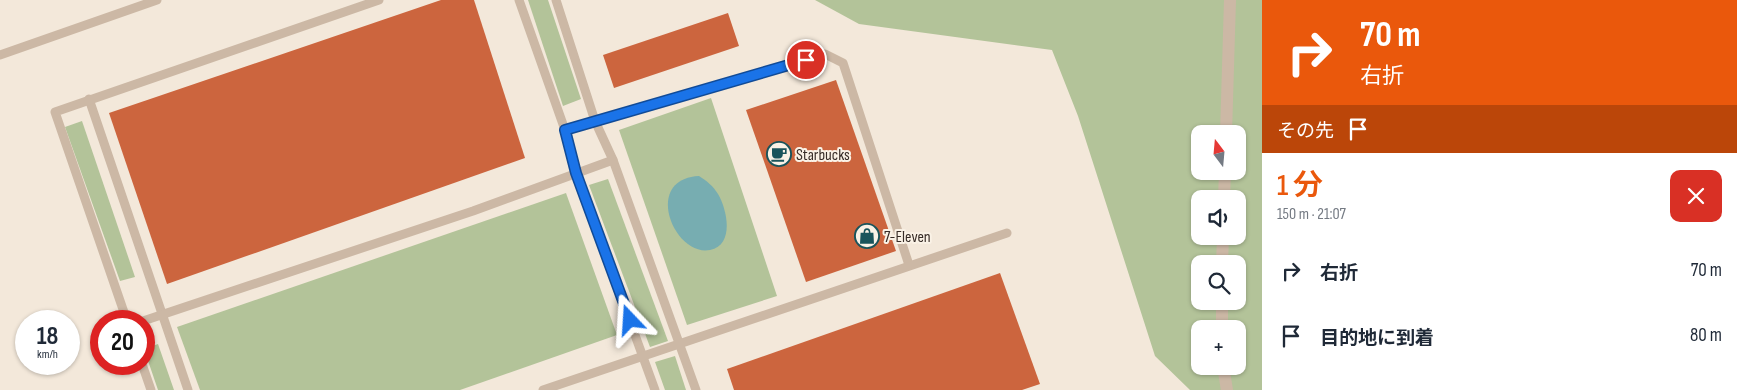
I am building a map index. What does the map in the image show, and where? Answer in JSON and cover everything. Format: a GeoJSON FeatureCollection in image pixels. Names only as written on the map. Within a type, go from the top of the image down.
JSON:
{"type":"FeatureCollection","features":[{"type":"Feature","properties":{"kind":"street"},"geometry":{"type":"LineString","coordinates":[[1226,125],[1230,0]]}},
{"type":"Feature","properties":{"kind":"street"},"geometry":{"type":"LineString","coordinates":[[1224,375],[1227,390]]}},
{"type":"Feature","properties":{"kind":"lane"},"geometry":{"type":"LineString","coordinates":[[0,55],[157,0]]}},
{"type":"Feature","properties":{"kind":"lane"},"geometry":{"type":"LineString","coordinates":[[122,310],[55,112],[379,0]]}},
{"type":"Feature","properties":{"kind":"lane"},"geometry":{"type":"LineString","coordinates":[[519,0],[565,130],[576,173],[655,390]]}},
{"type":"Feature","properties":{"kind":"lane"},"geometry":{"type":"LineString","coordinates":[[556,0],[595,121],[613,160],[696,390]]}},
{"type":"Feature","properties":{"kind":"lane"},"geometry":{"type":"LineString","coordinates":[[565,130],[824,54],[843,63],[909,265]]}},
{"type":"Feature","properties":{"kind":"lane"},"geometry":{"type":"LineString","coordinates":[[90,99],[188,390]]}},
{"type":"Feature","properties":{"kind":"lane"},"geometry":{"type":"LineString","coordinates":[[155,317],[473,211],[613,160]]}},
{"type":"Feature","properties":{"kind":"lane"},"geometry":{"type":"LineString","coordinates":[[543,390],[1007,233]]}},
{"type":"Feature","properties":{"kind":"lane"},"geometry":{"type":"LineString","coordinates":[[146,375],[151,390]]}},
{"type":"Feature","properties":{"kind":"green space"},"geometry":{"type":"Polygon","coordinates":[[[528,0],[548,0],[581,99],[563,106],[528,0]]]}},
{"type":"Feature","properties":{"kind":"green space"},"geometry":{"type":"Polygon","coordinates":[[[815,0],[1262,0],[1262,390],[1190,390],[1155,356],[1078,116],[1052,50],[859,24],[815,0]]]}},
{"type":"Feature","properties":{"kind":"green space"},"geometry":{"type":"Polygon","coordinates":[[[711,98],[777,296],[687,325],[619,130],[711,98]]]}},
{"type":"Feature","properties":{"kind":"green space"},"geometry":{"type":"Polygon","coordinates":[[[82,121],[135,277],[120,281],[65,127],[82,121]]]}},
{"type":"Feature","properties":{"kind":"green space"},"geometry":{"type":"Polygon","coordinates":[[[608,179],[668,341],[650,347],[589,185],[608,179]]]}},
{"type":"Feature","properties":{"kind":"green space"},"geometry":{"type":"Polygon","coordinates":[[[566,193],[617,335],[460,390],[200,390],[177,327],[566,193]]]}},
{"type":"Feature","properties":{"kind":"green space"},"geometry":{"type":"Polygon","coordinates":[[[158,344],[174,390],[158,390],[153,375],[155,375],[155,345],[158,344]]]}},
{"type":"Feature","properties":{"kind":"green space"},"geometry":{"type":"Polygon","coordinates":[[[675,356],[686,390],[665,390],[655,362],[675,356]]]}},
{"type":"Feature","properties":{"kind":"water"},"geometry":{"type":"Polygon","coordinates":[[[699,176],[710,184],[718,194],[726,217],[726,234],[723,241],[718,247],[710,250],[697,249],[685,242],[676,230],[670,217],[668,203],[672,190],[682,180],[699,176]]]}},
{"type":"Feature","properties":{"kind":"building"},"geometry":{"type":"Polygon","coordinates":[[[441,0],[474,0],[525,158],[167,284],[109,113],[441,0]]]}},
{"type":"Feature","properties":{"kind":"building"},"geometry":{"type":"Polygon","coordinates":[[[728,13],[739,46],[614,88],[603,55],[728,13]]]}},
{"type":"Feature","properties":{"kind":"building"},"geometry":{"type":"Polygon","coordinates":[[[836,80],[896,251],[806,282],[746,110],[836,80]]]}},
{"type":"Feature","properties":{"kind":"building"},"geometry":{"type":"Polygon","coordinates":[[[1000,273],[1040,384],[1022,390],[734,390],[727,369],[1000,273]]]}},
{"type":"Feature","properties":{"kind":"place","name":"Starbucks"},"geometry":{"type":"Point","coordinates":[779,154]}},
{"type":"Feature","properties":{"kind":"place","name":"7-Eleven"},"geometry":{"type":"Point","coordinates":[867,236]}},
{"type":"Feature","properties":{"kind":"route"},"geometry":{"type":"LineString","coordinates":[[630,320],[576,173],[565,130],[806,60]]}}]}
